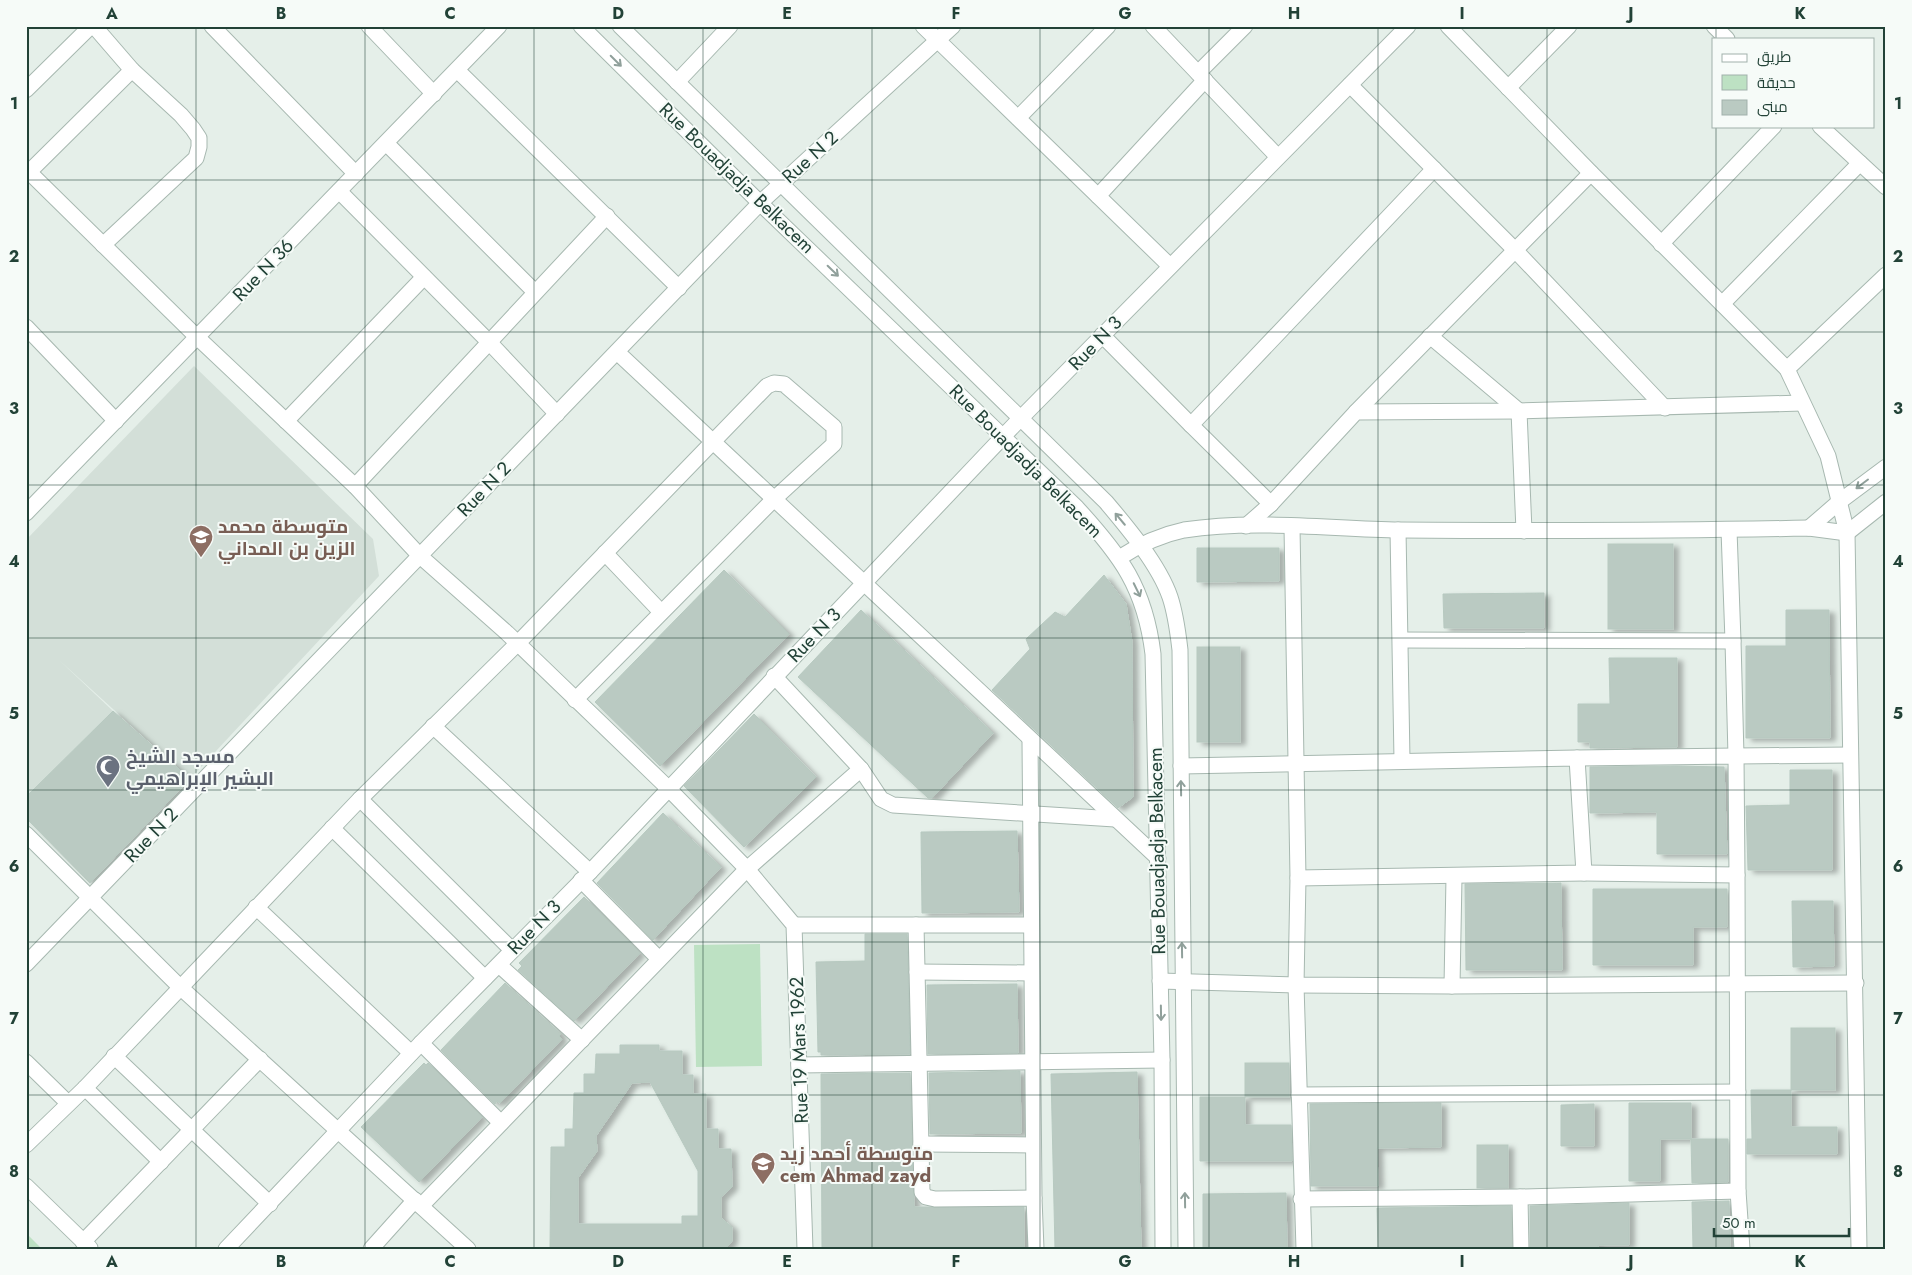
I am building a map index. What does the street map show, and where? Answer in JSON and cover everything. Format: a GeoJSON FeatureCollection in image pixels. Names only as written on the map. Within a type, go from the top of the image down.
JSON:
{"type":"FeatureCollection","features":[{"type":"Feature","properties":{"kind":"street"},"geometry":{"type":"LineString","coordinates":[[26,90],[92,26],[132,70],[181,115],[196,134],[199,147],[196,158],[103,245]]}},
{"type":"Feature","properties":{"kind":"street"},"geometry":{"type":"LineString","coordinates":[[212,26],[356,174]]}},
{"type":"Feature","properties":{"kind":"street"},"geometry":{"type":"LineString","coordinates":[[369,26],[434,94]]}},
{"type":"Feature","properties":{"kind":"street","name":"Rue N 36"},"geometry":{"type":"LineString","coordinates":[[29,503],[116,421],[500,26]]}},
{"type":"Feature","properties":{"kind":"street","name":"Rue Bouadjadja Belkacem"},"geometry":{"type":"LineString","coordinates":[[581,26],[760,204],[1078,508],[1119,558],[1143,601],[1154,654],[1162,1060],[1162,1249]]}},
{"type":"Feature","properties":{"kind":"street","name":"Rue Bouadjadja Belkacem"},"geometry":{"type":"LineString","coordinates":[[620,26],[1019,419],[1100,496],[1140,545],[1170,596],[1180,650],[1186,1249]]}},
{"type":"Feature","properties":{"kind":"street"},"geometry":{"type":"LineString","coordinates":[[677,82],[730,26]]}},
{"type":"Feature","properties":{"kind":"street"},"geometry":{"type":"LineString","coordinates":[[923,26],[1170,266]]}},
{"type":"Feature","properties":{"kind":"street","name":"Rue N 2"},"geometry":{"type":"LineString","coordinates":[[26,964],[760,204],[953,26]]}},
{"type":"Feature","properties":{"kind":"street"},"geometry":{"type":"LineString","coordinates":[[1018,118],[1108,26]]}},
{"type":"Feature","properties":{"kind":"street"},"geometry":{"type":"LineString","coordinates":[[1153,26],[1277,156]]}},
{"type":"Feature","properties":{"kind":"street"},"geometry":{"type":"LineString","coordinates":[[1098,196],[1245,26]]}},
{"type":"Feature","properties":{"kind":"street","name":"Rue N 3"},"geometry":{"type":"LineString","coordinates":[[229,1248],[416,1048],[585,876],[1019,419],[1277,156],[1408,26]]}},
{"type":"Feature","properties":{"kind":"street"},"geometry":{"type":"LineString","coordinates":[[1448,26],[1591,174],[1787,369],[1825,448],[1847,533],[1859,1249]]}},
{"type":"Feature","properties":{"kind":"street"},"geometry":{"type":"LineString","coordinates":[[1508,88],[1570,26]]}},
{"type":"Feature","properties":{"kind":"street"},"geometry":{"type":"LineString","coordinates":[[1714,26],[1726,38]]}},
{"type":"Feature","properties":{"kind":"street"},"geometry":{"type":"LineString","coordinates":[[132,70],[28,170],[197,337],[355,486],[420,556],[518,643],[668,788],[747,869],[794,925],[1030,925]]}},
{"type":"Feature","properties":{"kind":"street"},"geometry":{"type":"LineString","coordinates":[[457,70],[679,288]]}},
{"type":"Feature","properties":{"kind":"street"},"geometry":{"type":"LineString","coordinates":[[1350,84],[1515,250],[1665,408]]}},
{"type":"Feature","properties":{"kind":"street"},"geometry":{"type":"LineString","coordinates":[[1661,244],[1772,128]]}},
{"type":"Feature","properties":{"kind":"street"},"geometry":{"type":"LineString","coordinates":[[1822,128],[1886,187]]}},
{"type":"Feature","properties":{"kind":"street"},"geometry":{"type":"LineString","coordinates":[[386,143],[535,292]]}},
{"type":"Feature","properties":{"kind":"street"},"geometry":{"type":"LineString","coordinates":[[1722,304],[1860,163]]}},
{"type":"Feature","properties":{"kind":"street"},"geometry":{"type":"LineString","coordinates":[[1191,425],[1434,169]]}},
{"type":"Feature","properties":{"kind":"street"},"geometry":{"type":"LineString","coordinates":[[1246,526],[1271,504],[1356,412],[1591,174]]}},
{"type":"Feature","properties":{"kind":"street"},"geometry":{"type":"LineString","coordinates":[[339,192],[489,342],[557,414]]}},
{"type":"Feature","properties":{"kind":"street"},"geometry":{"type":"LineString","coordinates":[[355,486],[607,216]]}},
{"type":"Feature","properties":{"kind":"street"},"geometry":{"type":"LineString","coordinates":[[1787,369],[1886,275]]}},
{"type":"Feature","properties":{"kind":"street"},"geometry":{"type":"LineString","coordinates":[[286,421],[424,277]]}},
{"type":"Feature","properties":{"kind":"street"},"geometry":{"type":"LineString","coordinates":[[26,327],[116,421]]}},
{"type":"Feature","properties":{"kind":"street"},"geometry":{"type":"LineString","coordinates":[[1102,335],[1271,504]]}},
{"type":"Feature","properties":{"kind":"street"},"geometry":{"type":"LineString","coordinates":[[1430,336],[1519,411],[1524,531]]}},
{"type":"Feature","properties":{"kind":"street"},"geometry":{"type":"LineString","coordinates":[[617,352],[772,500],[1158,858]]}},
{"type":"Feature","properties":{"kind":"street"},"geometry":{"type":"LineString","coordinates":[[26,1145],[85,1088],[360,799],[518,643],[767,386],[774,383],[784,384],[834,428],[834,444],[772,500],[575,700]]}},
{"type":"Feature","properties":{"kind":"street"},"geometry":{"type":"LineString","coordinates":[[1356,412],[1519,411],[1802,403]]}},
{"type":"Feature","properties":{"kind":"street"},"geometry":{"type":"LineString","coordinates":[[1810,528],[1839,502],[1886,467]]}},
{"type":"Feature","properties":{"kind":"street"},"geometry":{"type":"LineString","coordinates":[[1119,558],[1140,545],[1184,530],[1246,526],[1524,531],[1810,528],[1847,533],[1886,502]]}},
{"type":"Feature","properties":{"kind":"street"},"geometry":{"type":"LineString","coordinates":[[1292,527],[1298,878],[1296,986],[1304,1249]]}},
{"type":"Feature","properties":{"kind":"street"},"geometry":{"type":"LineString","coordinates":[[1398,530],[1402,760]]}},
{"type":"Feature","properties":{"kind":"street"},"geometry":{"type":"LineString","coordinates":[[1729,530],[1736,756],[1738,1191],[1742,1249]]}},
{"type":"Feature","properties":{"kind":"street"},"geometry":{"type":"LineString","coordinates":[[605,553],[662,612]]}},
{"type":"Feature","properties":{"kind":"street"},"geometry":{"type":"LineString","coordinates":[[1401,640],[1733,641]]}},
{"type":"Feature","properties":{"kind":"street"},"geometry":{"type":"LineString","coordinates":[[774,676],[861,769],[881,799],[893,806],[1115,819]]}},
{"type":"Feature","properties":{"kind":"street"},"geometry":{"type":"LineString","coordinates":[[433,726],[585,876],[659,959]]}},
{"type":"Feature","properties":{"kind":"street"},"geometry":{"type":"LineString","coordinates":[[1030,741],[1032,1144],[1036,1249]]}},
{"type":"Feature","properties":{"kind":"street"},"geometry":{"type":"LineString","coordinates":[[1181,766],[1402,760],[1850,755]]}},
{"type":"Feature","properties":{"kind":"street"},"geometry":{"type":"LineString","coordinates":[[1577,758],[1584,873]]}},
{"type":"Feature","properties":{"kind":"street"},"geometry":{"type":"LineString","coordinates":[[371,1249],[501,1123],[747,869],[861,769]]}},
{"type":"Feature","properties":{"kind":"street"},"geometry":{"type":"LineString","coordinates":[[360,799],[512,950]]}},
{"type":"Feature","properties":{"kind":"street"},"geometry":{"type":"LineString","coordinates":[[332,828],[485,978]]}},
{"type":"Feature","properties":{"kind":"street"},"geometry":{"type":"LineString","coordinates":[[26,834],[180,987],[468,1249]]}},
{"type":"Feature","properties":{"kind":"street"},"geometry":{"type":"LineString","coordinates":[[1298,878],[1454,877],[1584,873],[1737,875]]}},
{"type":"Feature","properties":{"kind":"street"},"geometry":{"type":"LineString","coordinates":[[1452,986],[1454,877]]}},
{"type":"Feature","properties":{"kind":"street"},"geometry":{"type":"LineString","coordinates":[[256,907],[501,1123]]}},
{"type":"Feature","properties":{"kind":"street","name":"Rue 19 Mars 1962"},"geometry":{"type":"LineString","coordinates":[[794,925],[805,1249]]}},
{"type":"Feature","properties":{"kind":"street"},"geometry":{"type":"LineString","coordinates":[[916,925],[922,1191],[926,1197],[934,1199],[1034,1198]]}},
{"type":"Feature","properties":{"kind":"street"},"geometry":{"type":"LineString","coordinates":[[499,964],[582,1040]]}},
{"type":"Feature","properties":{"kind":"street"},"geometry":{"type":"LineString","coordinates":[[917,972],[1031,973]]}},
{"type":"Feature","properties":{"kind":"street"},"geometry":{"type":"LineString","coordinates":[[1160,981],[1296,986],[1856,983]]}},
{"type":"Feature","properties":{"kind":"street"},"geometry":{"type":"LineString","coordinates":[[114,1056],[270,1204]]}},
{"type":"Feature","properties":{"kind":"street"},"geometry":{"type":"LineString","coordinates":[[26,1186],[87,1245],[190,1128],[260,1059]]}},
{"type":"Feature","properties":{"kind":"street"},"geometry":{"type":"LineString","coordinates":[[800,1065],[1162,1060]]}},
{"type":"Feature","properties":{"kind":"street"},"geometry":{"type":"LineString","coordinates":[[26,1062],[68,1104]]}},
{"type":"Feature","properties":{"kind":"street"},"geometry":{"type":"LineString","coordinates":[[85,1088],[160,1162]]}},
{"type":"Feature","properties":{"kind":"street"},"geometry":{"type":"LineString","coordinates":[[1299,1095],[1738,1092]]}},
{"type":"Feature","properties":{"kind":"street"},"geometry":{"type":"LineString","coordinates":[[921,1144],[1032,1144]]}},
{"type":"Feature","properties":{"kind":"street"},"geometry":{"type":"LineString","coordinates":[[1301,1199],[1520,1197],[1738,1191]]}},
{"type":"Feature","properties":{"kind":"street"},"geometry":{"type":"LineString","coordinates":[[1520,1197],[1521,1249]]}},
{"type":"Feature","properties":{"kind":"shaded area","name":"متوسطة محمد الزين بن المداني"},"geometry":{"type":"Polygon","coordinates":[[[194,366],[373,539],[379,576],[190,779],[59,660],[113,711],[26,797],[26,540],[194,366]]]}},
{"type":"Feature","properties":{"kind":"green space"},"geometry":{"type":"Polygon","coordinates":[[[760,944],[762,1066],[696,1067],[694,945],[760,944]]]}},
{"type":"Feature","properties":{"kind":"green space"},"geometry":{"type":"Polygon","coordinates":[[[26,1233],[42,1249],[26,1249],[26,1233]]]}},
{"type":"Feature","properties":{"kind":"building"},"geometry":{"type":"Polygon","coordinates":[[[1608,544],[1673,544],[1673,629],[1608,629],[1608,544]]]}},
{"type":"Feature","properties":{"kind":"building"},"geometry":{"type":"Polygon","coordinates":[[[1197,548],[1279,548],[1279,581],[1197,582],[1197,548]]]}},
{"type":"Feature","properties":{"kind":"building"},"geometry":{"type":"Polygon","coordinates":[[[724,570],[789,634],[660,766],[595,702],[724,570]]]}},
{"type":"Feature","properties":{"kind":"building"},"geometry":{"type":"Polygon","coordinates":[[[1104,575],[1126,604],[1132,642],[1133,797],[1118,808],[992,690],[1030,649],[1026,639],[1055,612],[1065,617],[1104,575]]]}},
{"type":"Feature","properties":{"kind":"building"},"geometry":{"type":"Polygon","coordinates":[[[1544,593],[1544,628],[1444,628],[1443,594],[1544,593]]]}},
{"type":"Feature","properties":{"kind":"building"},"geometry":{"type":"Polygon","coordinates":[[[861,610],[993,733],[932,798],[928,798],[798,677],[861,610]]]}},
{"type":"Feature","properties":{"kind":"building"},"geometry":{"type":"Polygon","coordinates":[[[1786,610],[1829,610],[1830,738],[1746,738],[1746,646],[1786,646],[1786,610]]]}},
{"type":"Feature","properties":{"kind":"building"},"geometry":{"type":"Polygon","coordinates":[[[1197,647],[1240,647],[1240,742],[1197,742],[1197,647]]]}},
{"type":"Feature","properties":{"kind":"building"},"geometry":{"type":"Polygon","coordinates":[[[1609,658],[1677,658],[1677,747],[1590,748],[1590,742],[1578,742],[1578,704],[1610,704],[1609,658]]]}},
{"type":"Feature","properties":{"kind":"building","name":"مسجد الشيخ البشير الإبراهيمي"},"geometry":{"type":"Polygon","coordinates":[[[113,711],[190,779],[90,883],[26,818],[26,797],[113,711]]]}},
{"type":"Feature","properties":{"kind":"building"},"geometry":{"type":"Polygon","coordinates":[[[754,714],[816,777],[744,847],[684,786],[754,714]]]}},
{"type":"Feature","properties":{"kind":"building"},"geometry":{"type":"Polygon","coordinates":[[[1590,767],[1724,767],[1727,854],[1657,854],[1657,812],[1590,813],[1590,767]]]}},
{"type":"Feature","properties":{"kind":"building"},"geometry":{"type":"Polygon","coordinates":[[[1790,770],[1832,770],[1832,870],[1748,870],[1746,806],[1790,805],[1790,770]]]}},
{"type":"Feature","properties":{"kind":"building"},"geometry":{"type":"Polygon","coordinates":[[[663,813],[721,867],[653,940],[597,883],[663,813]]]}},
{"type":"Feature","properties":{"kind":"building"},"geometry":{"type":"Polygon","coordinates":[[[1017,831],[1019,912],[922,913],[921,832],[1017,831]]]}},
{"type":"Feature","properties":{"kind":"building"},"geometry":{"type":"Polygon","coordinates":[[[1561,883],[1562,970],[1466,970],[1465,884],[1561,883]]]}},
{"type":"Feature","properties":{"kind":"building"},"geometry":{"type":"Polygon","coordinates":[[[1593,889],[1727,889],[1727,927],[1693,927],[1693,965],[1593,965],[1593,889]]]}},
{"type":"Feature","properties":{"kind":"building"},"geometry":{"type":"Polygon","coordinates":[[[584,897],[640,953],[574,1021],[518,970],[522,966],[519,963],[584,897]]]}},
{"type":"Feature","properties":{"kind":"building"},"geometry":{"type":"Polygon","coordinates":[[[1792,901],[1833,901],[1834,966],[1793,967],[1792,901]]]}},
{"type":"Feature","properties":{"kind":"building"},"geometry":{"type":"Polygon","coordinates":[[[865,934],[907,934],[910,1054],[821,1055],[821,1052],[818,1052],[816,962],[865,961],[865,934]]]}},
{"type":"Feature","properties":{"kind":"building"},"geometry":{"type":"Polygon","coordinates":[[[505,983],[561,1034],[559,1036],[562,1039],[500,1103],[497,1101],[495,1104],[441,1050],[505,983]]]}},
{"type":"Feature","properties":{"kind":"building"},"geometry":{"type":"Polygon","coordinates":[[[1017,984],[1018,1053],[928,1054],[927,985],[1017,984]]]}},
{"type":"Feature","properties":{"kind":"building"},"geometry":{"type":"Polygon","coordinates":[[[1791,1028],[1835,1028],[1835,1090],[1791,1090],[1791,1028]]]}},
{"type":"Feature","properties":{"kind":"building"},"geometry":{"type":"Polygon","coordinates":[[[620,1045],[659,1045],[659,1051],[682,1051],[682,1075],[693,1075],[693,1094],[706,1094],[706,1129],[718,1129],[718,1149],[731,1149],[732,1187],[721,1197],[721,1218],[732,1227],[732,1241],[726,1248],[550,1249],[551,1147],[565,1147],[565,1129],[573,1129],[574,1093],[584,1093],[584,1074],[595,1074],[596,1054],[620,1054],[620,1045]],[[650,1082],[632,1083],[596,1136],[597,1151],[578,1178],[578,1224],[682,1224],[682,1216],[698,1216],[698,1171],[650,1082]]]}},
{"type":"Feature","properties":{"kind":"building"},"geometry":{"type":"Polygon","coordinates":[[[424,1063],[426,1065],[428,1063],[482,1117],[419,1182],[361,1127],[424,1063]]]}},
{"type":"Feature","properties":{"kind":"building"},"geometry":{"type":"Polygon","coordinates":[[[1245,1063],[1289,1063],[1289,1097],[1245,1097],[1245,1063]]]}},
{"type":"Feature","properties":{"kind":"building"},"geometry":{"type":"Polygon","coordinates":[[[1020,1071],[1021,1133],[930,1134],[929,1073],[1020,1071]]]}},
{"type":"Feature","properties":{"kind":"building"},"geometry":{"type":"Polygon","coordinates":[[[1137,1072],[1141,1249],[1055,1249],[1051,1074],[1137,1072]]]}},
{"type":"Feature","properties":{"kind":"building"},"geometry":{"type":"Polygon","coordinates":[[[910,1073],[914,1207],[1024,1207],[1024,1249],[822,1249],[821,1074],[910,1073]]]}},
{"type":"Feature","properties":{"kind":"building"},"geometry":{"type":"Polygon","coordinates":[[[1751,1090],[1791,1090],[1791,1127],[1837,1127],[1837,1154],[1747,1154],[1747,1139],[1752,1139],[1751,1090]]]}},
{"type":"Feature","properties":{"kind":"building"},"geometry":{"type":"Polygon","coordinates":[[[1200,1097],[1245,1097],[1245,1125],[1291,1125],[1292,1161],[1200,1161],[1200,1097]]]}},
{"type":"Feature","properties":{"kind":"building"},"geometry":{"type":"Polygon","coordinates":[[[1441,1103],[1441,1147],[1377,1148],[1378,1186],[1311,1186],[1310,1104],[1441,1103]]]}},
{"type":"Feature","properties":{"kind":"building"},"geometry":{"type":"Polygon","coordinates":[[[1629,1103],[1691,1103],[1691,1139],[1660,1139],[1660,1181],[1629,1181],[1629,1103]]]}},
{"type":"Feature","properties":{"kind":"building"},"geometry":{"type":"Polygon","coordinates":[[[1594,1104],[1594,1146],[1561,1146],[1561,1105],[1594,1104]]]}},
{"type":"Feature","properties":{"kind":"building"},"geometry":{"type":"Polygon","coordinates":[[[1691,1139],[1728,1139],[1728,1182],[1692,1183],[1691,1139]]]}},
{"type":"Feature","properties":{"kind":"building"},"geometry":{"type":"Polygon","coordinates":[[[1477,1145],[1508,1145],[1508,1188],[1477,1188],[1477,1145]]]}},
{"type":"Feature","properties":{"kind":"building"},"geometry":{"type":"Polygon","coordinates":[[[1286,1193],[1287,1249],[1203,1249],[1203,1194],[1286,1193]]]}},
{"type":"Feature","properties":{"kind":"building"},"geometry":{"type":"Polygon","coordinates":[[[1729,1201],[1730,1249],[1693,1249],[1692,1202],[1729,1201]]]}},
{"type":"Feature","properties":{"kind":"building"},"geometry":{"type":"Polygon","coordinates":[[[1629,1203],[1629,1245],[1598,1245],[1598,1249],[1530,1249],[1530,1206],[1629,1203]]]}},
{"type":"Feature","properties":{"kind":"building"},"geometry":{"type":"Polygon","coordinates":[[[1511,1206],[1512,1249],[1378,1249],[1377,1208],[1511,1206]]]}},
{"type":"Feature","properties":{"kind":"place","name":"متوسطة محمد الزين بن المداني"},"geometry":{"type":"Point","coordinates":[201,558]}},
{"type":"Feature","properties":{"kind":"place","name":"مسجد الشيخ البشير الإبراهيمي"},"geometry":{"type":"Point","coordinates":[108,788]}},
{"type":"Feature","properties":{"kind":"place","name":"متوسطة أحمد زيد cem Ahmad zayd"},"geometry":{"type":"Point","coordinates":[763,1185]}}]}
